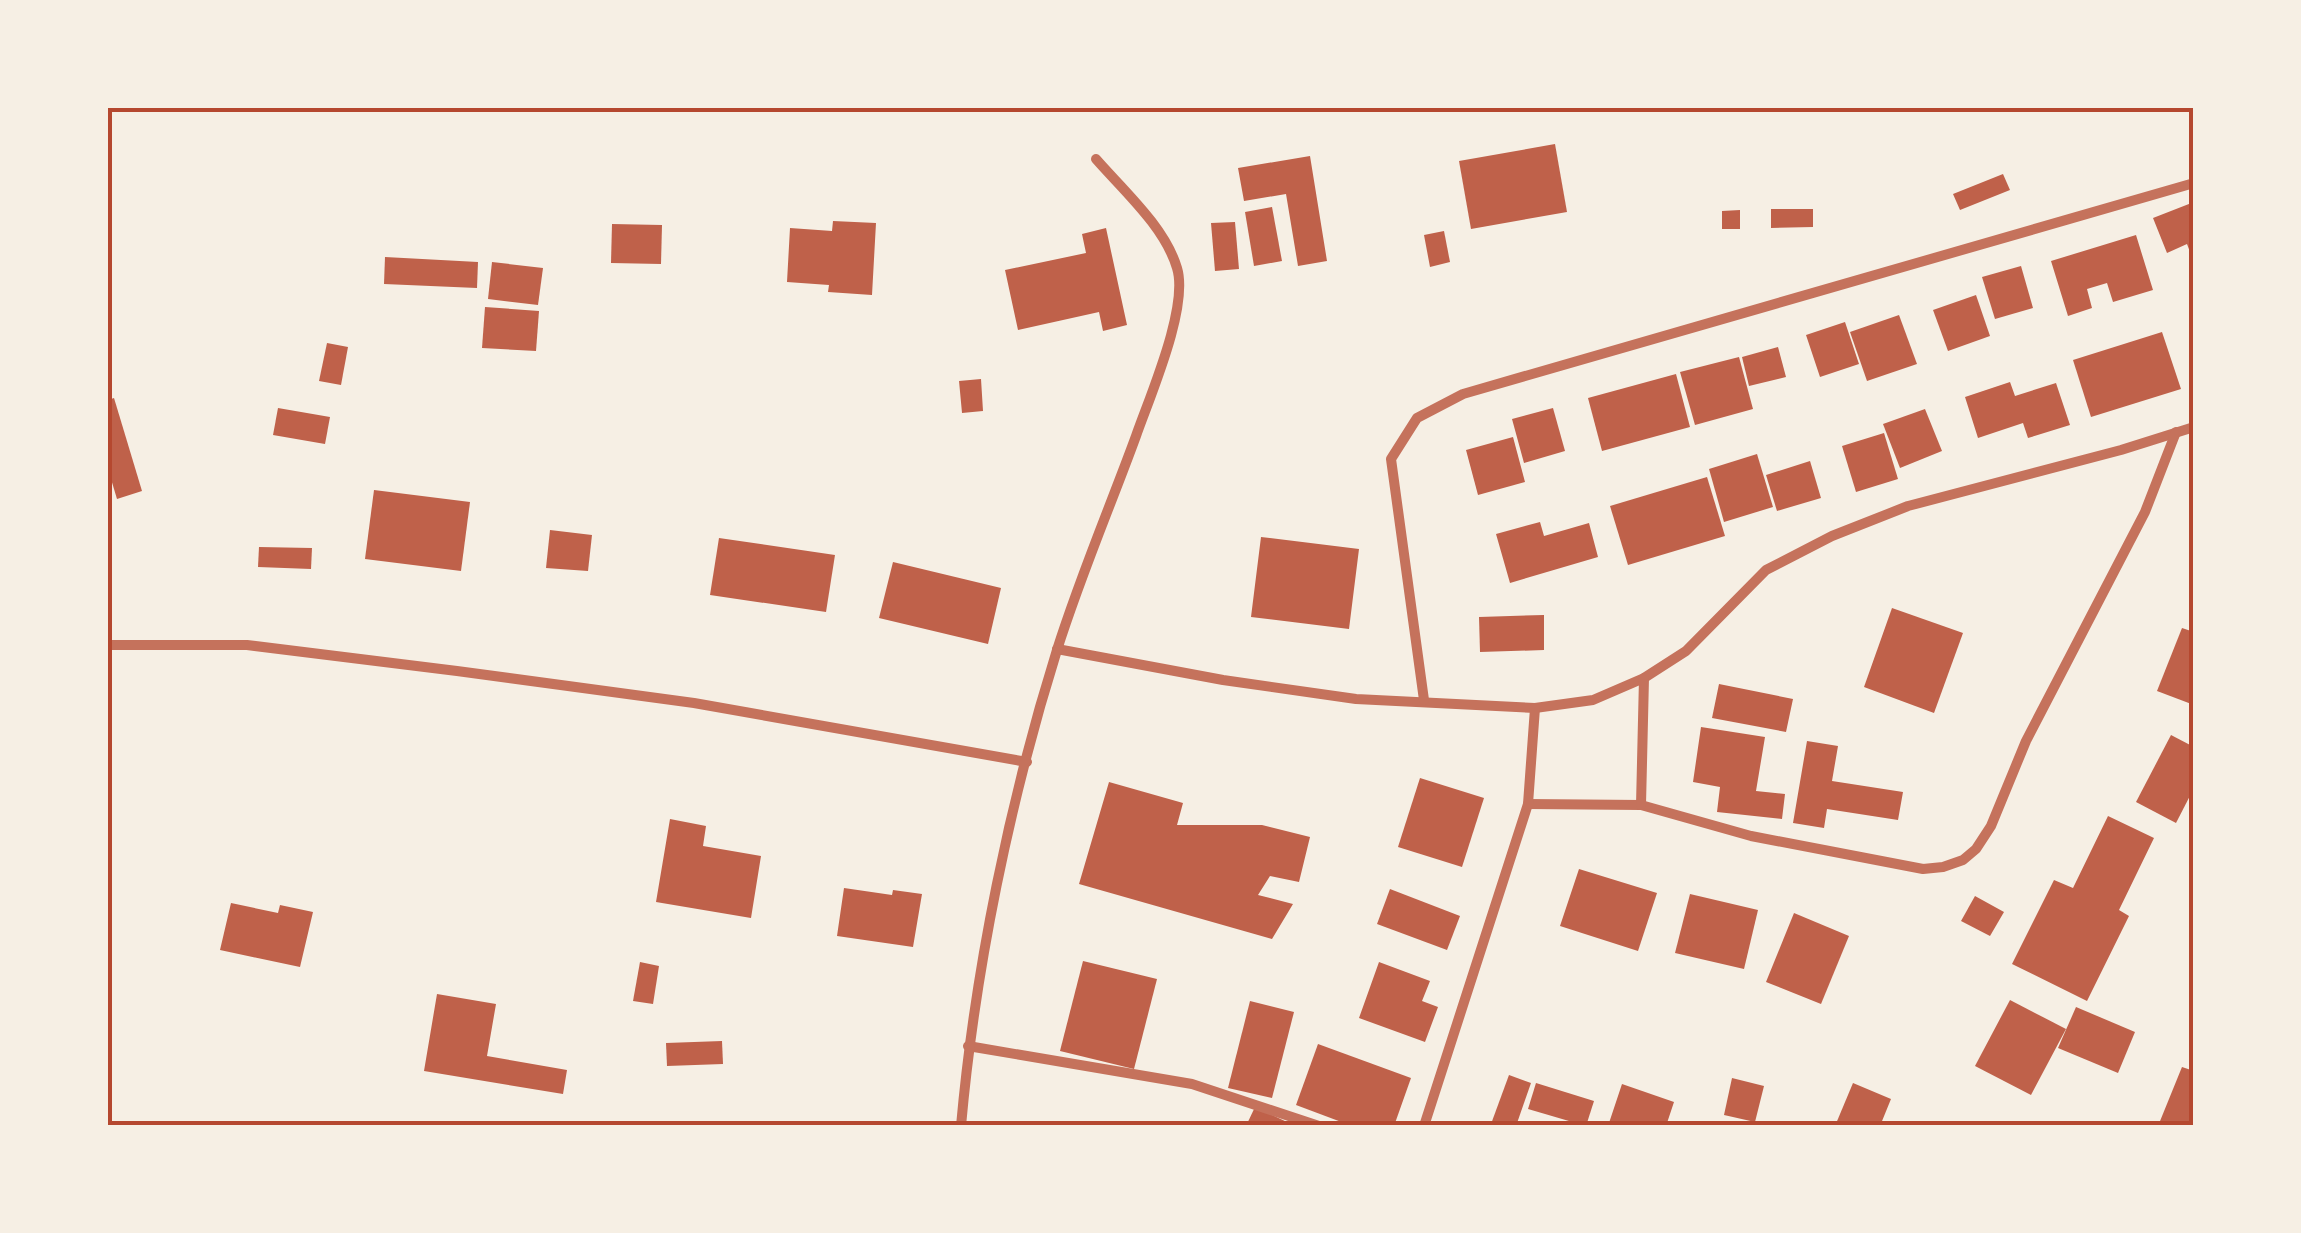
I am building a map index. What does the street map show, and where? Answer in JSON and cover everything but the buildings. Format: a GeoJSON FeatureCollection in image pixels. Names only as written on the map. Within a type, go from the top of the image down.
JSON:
{"type":"FeatureCollection","features":[{"type":"Feature","properties":{"kind":"street"},"geometry":{"type":"LineString","coordinates":[[960,1126],[968,1046],[1000,875],[1027,762],[1058,649],[1178,309],[1178,269],[1165,244],[1096,158]]}},
{"type":"Feature","properties":{"kind":"street"},"geometry":{"type":"LineString","coordinates":[[1424,700],[1391,459],[1417,418],[1463,394],[2194,183]]}},
{"type":"Feature","properties":{"kind":"street"},"geometry":{"type":"LineString","coordinates":[[1058,649],[1223,680],[1356,698],[1535,708],[1594,700],[1644,678],[1686,651],[1766,570],[1832,536],[1908,506],[2194,427]]}},
{"type":"Feature","properties":{"kind":"street"},"geometry":{"type":"LineString","coordinates":[[1528,804],[1640,805],[1752,836],[1922,869],[1963,860],[1990,826],[2026,741],[2146,512],[2176,432]]}},
{"type":"Feature","properties":{"kind":"street"},"geometry":{"type":"LineString","coordinates":[[108,645],[247,645],[438,668],[694,703],[1027,762]]}},
{"type":"Feature","properties":{"kind":"street"},"geometry":{"type":"LineString","coordinates":[[1640,805],[1644,678]]}},
{"type":"Feature","properties":{"kind":"street"},"geometry":{"type":"LineString","coordinates":[[1424,1126],[1528,804],[1535,708]]}},
{"type":"Feature","properties":{"kind":"street"},"geometry":{"type":"LineString","coordinates":[[968,1046],[1192,1084],[1318,1126]]}}]}
